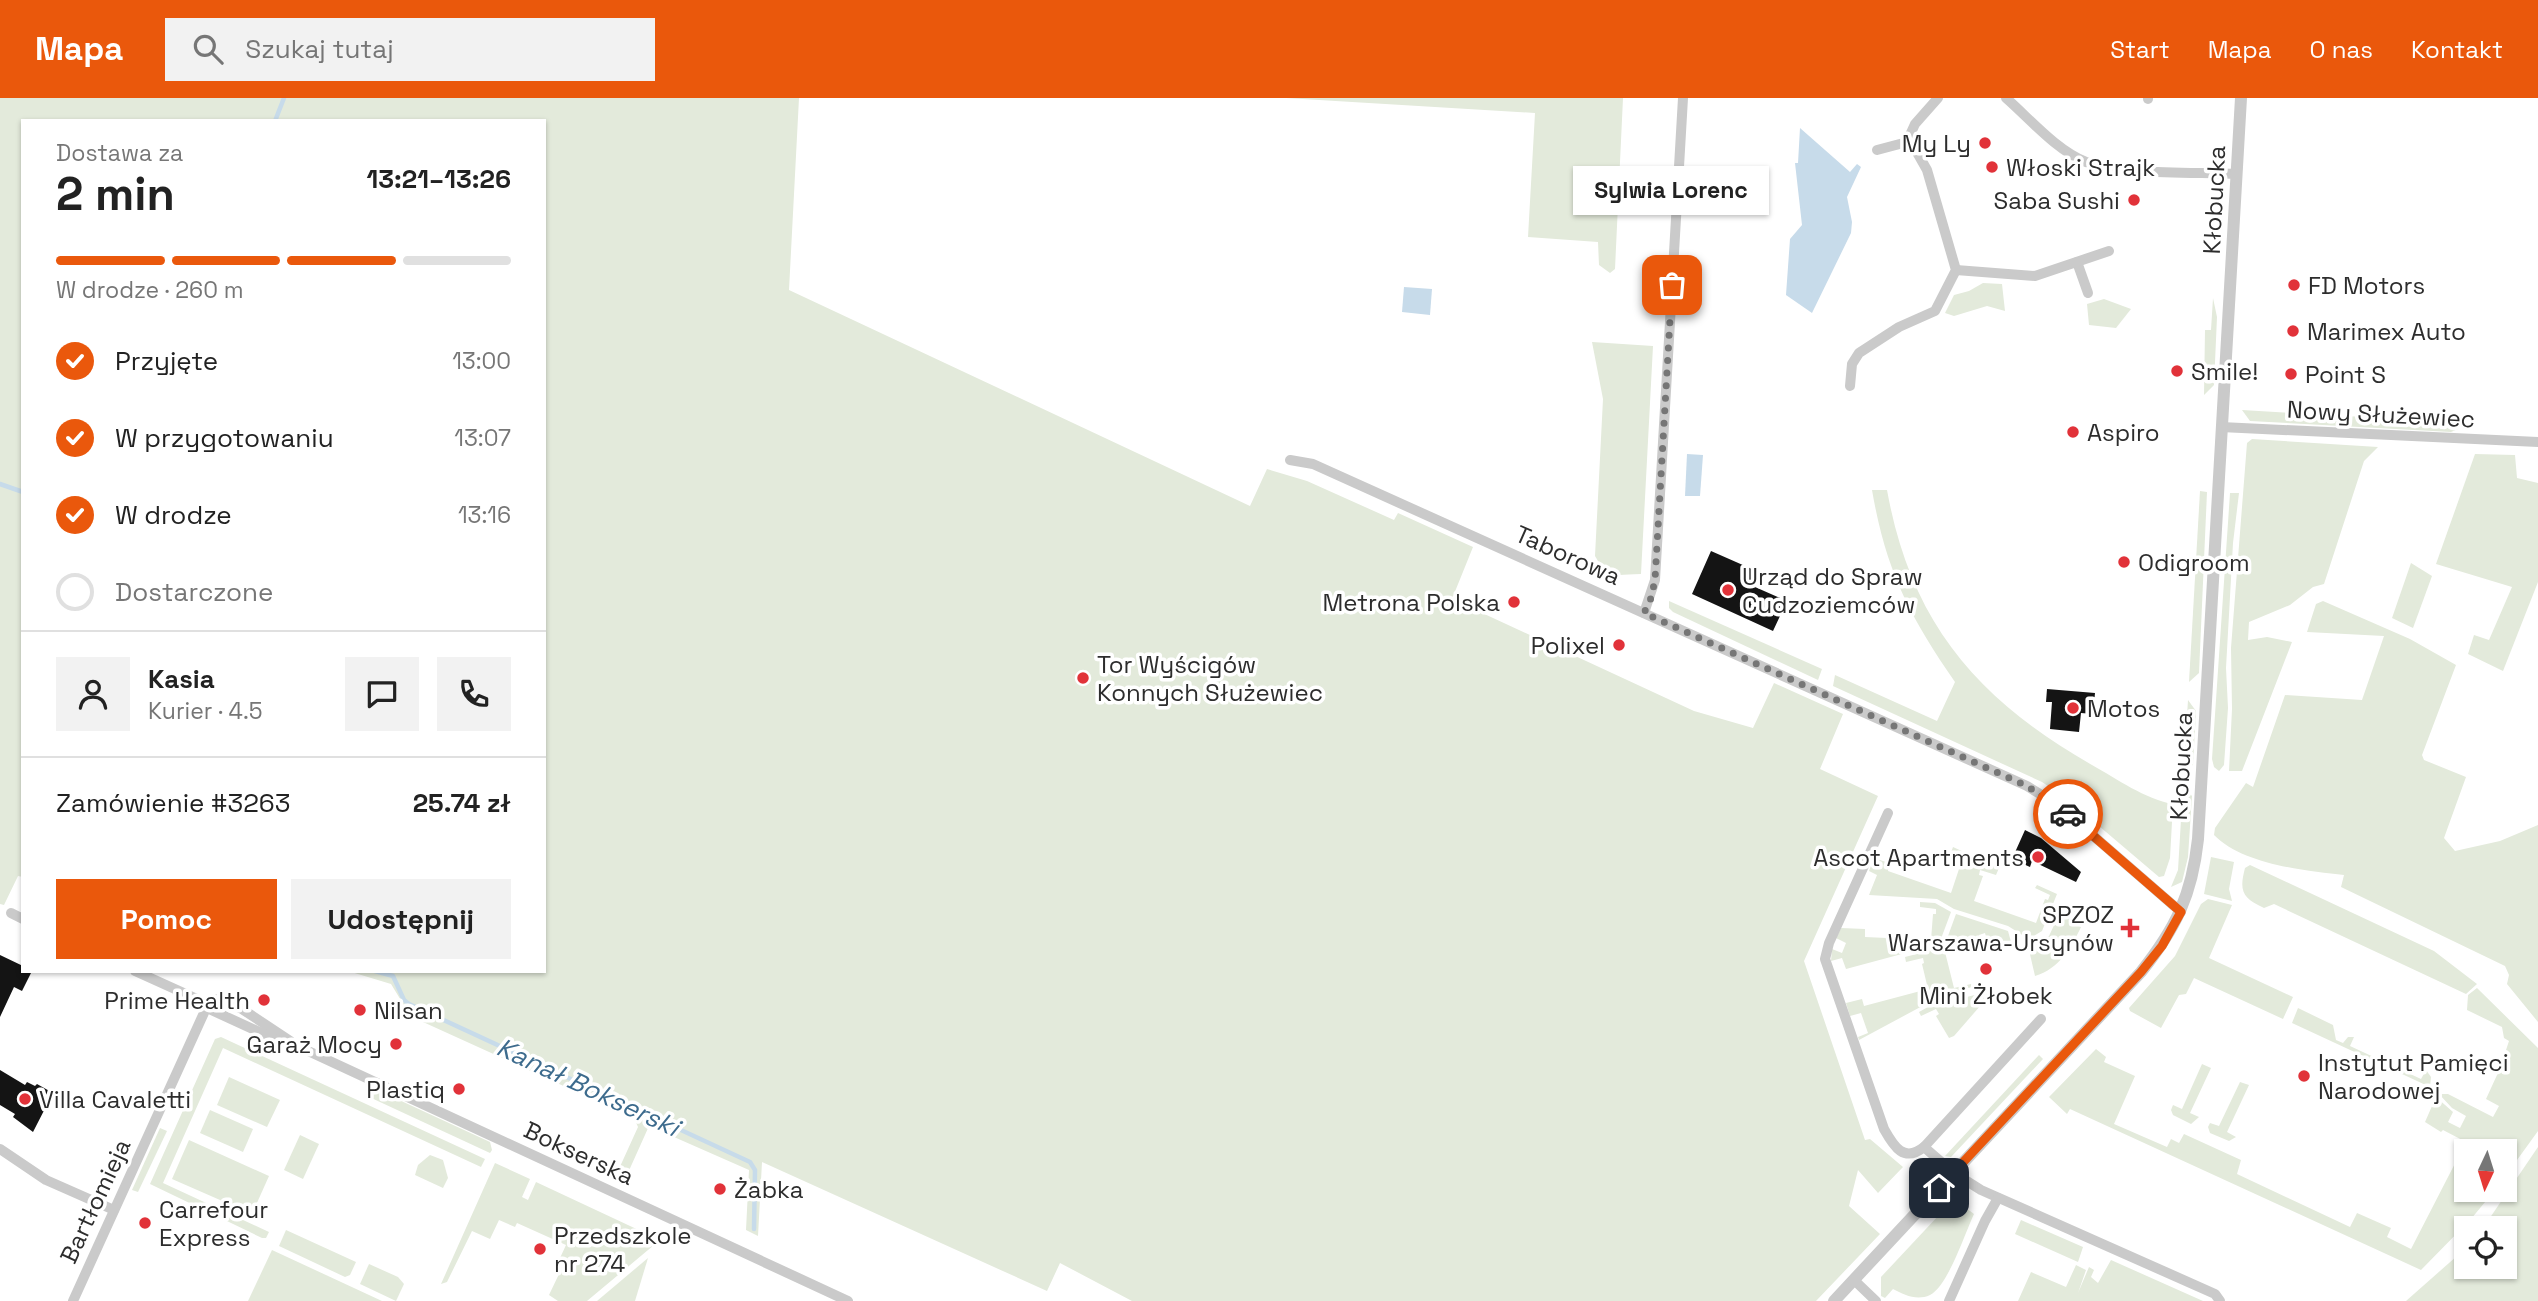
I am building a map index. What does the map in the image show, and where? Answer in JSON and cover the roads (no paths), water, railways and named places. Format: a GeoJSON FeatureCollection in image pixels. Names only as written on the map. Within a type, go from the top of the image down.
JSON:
{"type":"FeatureCollection","features":[{"type":"Feature","properties":{"kind":"street"},"geometry":{"type":"LineString","coordinates":[[1644,613],[1655,580],[1683,98]]}},
{"type":"Feature","properties":{"kind":"street"},"geometry":{"type":"LineString","coordinates":[[1850,386],[1852,364],[1859,353],[1899,327],[1935,311],[1956,270],[1927,170],[1911,141],[1915,124],[1938,98]]}},
{"type":"Feature","properties":{"kind":"street"},"geometry":{"type":"LineString","coordinates":[[2006,98],[2059,145],[2085,161],[2125,168],[2237,174]]}},
{"type":"Feature","properties":{"kind":"street","name":"Kłobucka"},"geometry":{"type":"LineString","coordinates":[[1834,1301],[2141,972],[2162,946],[2181,912],[2193,878],[2198,839],[2241,98]]}},
{"type":"Feature","properties":{"kind":"street"},"geometry":{"type":"LineString","coordinates":[[1877,150],[1911,141]]}},
{"type":"Feature","properties":{"kind":"street"},"geometry":{"type":"LineString","coordinates":[[1956,270],[2027,277],[2109,251]]}},
{"type":"Feature","properties":{"kind":"street"},"geometry":{"type":"LineString","coordinates":[[2077,262],[2088,293]]}},
{"type":"Feature","properties":{"kind":"street","name":"Nowy Służewiec"},"geometry":{"type":"LineString","coordinates":[[2221,427],[2538,442]]}},
{"type":"Feature","properties":{"kind":"street","name":"Taborowa"},"geometry":{"type":"LineString","coordinates":[[1290,460],[1313,464],[2027,786],[2059,806],[2181,912]]}},
{"type":"Feature","properties":{"kind":"street"},"geometry":{"type":"LineString","coordinates":[[1888,813],[1829,943],[1825,959],[1884,1129],[1892,1143],[1906,1154],[1916,1153],[2040,1019]]}},
{"type":"Feature","properties":{"kind":"street"},"geometry":{"type":"LineString","coordinates":[[10,913],[21,918]]}},
{"type":"Feature","properties":{"kind":"street","name":"Bokserska"},"geometry":{"type":"LineString","coordinates":[[139,973],[208,1006],[212,1000],[218,999],[234,1005],[273,1028],[293,1044],[848,1301]]}},
{"type":"Feature","properties":{"kind":"street","name":"Bartłomieja"},"geometry":{"type":"LineString","coordinates":[[72,1301],[208,1006]]}},
{"type":"Feature","properties":{"kind":"street"},"geometry":{"type":"LineString","coordinates":[[1924,1146],[1954,1173],[1998,1198],[2215,1294],[2220,1301]]}},
{"type":"Feature","properties":{"kind":"street"},"geometry":{"type":"LineString","coordinates":[[0,1149],[46,1180],[114,1210]]}},
{"type":"Feature","properties":{"kind":"street"},"geometry":{"type":"LineString","coordinates":[[1949,1301],[1998,1198]]}},
{"type":"Feature","properties":{"kind":"street"},"geometry":{"type":"LineString","coordinates":[[1854,1280],[1876,1301]]}},
{"type":"Feature","properties":{"kind":"water"},"geometry":{"type":"Polygon","coordinates":[[[1800,128],[1850,172],[1857,164],[1861,167],[1847,197],[1852,222],[1851,233],[1812,313],[1786,295],[1790,239],[1802,225],[1795,163],[1798,163],[1800,128]]]}},
{"type":"Feature","properties":{"kind":"water"},"geometry":{"type":"Polygon","coordinates":[[[1404,287],[1432,289],[1430,315],[1402,312],[1404,287]]]}},
{"type":"Feature","properties":{"kind":"water"},"geometry":{"type":"Polygon","coordinates":[[[1687,454],[1703,455],[1700,496],[1685,496],[1687,454]]]}},
{"type":"Feature","properties":{"kind":"waterway"},"geometry":{"type":"LineString","coordinates":[[276,119],[284,98]]}},
{"type":"Feature","properties":{"kind":"waterway"},"geometry":{"type":"LineString","coordinates":[[0,484],[21,491]]}},
{"type":"Feature","properties":{"kind":"waterway","name":"Kanał Bokserski"},"geometry":{"type":"LineString","coordinates":[[382,973],[393,976],[404,1000],[409,1004],[750,1162],[755,1170],[754,1229]]}},
{"type":"Feature","properties":{"kind":"place","name":"My Ly"},"geometry":{"type":"Point","coordinates":[1985,143]}},
{"type":"Feature","properties":{"kind":"place","name":"Włoski Strajk"},"geometry":{"type":"Point","coordinates":[1992,167]}},
{"type":"Feature","properties":{"kind":"place","name":"Saba Sushi"},"geometry":{"type":"Point","coordinates":[2134,200]}},
{"type":"Feature","properties":{"kind":"place","name":"Sylwia Lorenc"},"geometry":{"type":"Point","coordinates":[1672,285]}},
{"type":"Feature","properties":{"kind":"place","name":"FD Motors"},"geometry":{"type":"Point","coordinates":[2294,285]}},
{"type":"Feature","properties":{"kind":"place","name":"Marimex Auto"},"geometry":{"type":"Point","coordinates":[2293,331]}},
{"type":"Feature","properties":{"kind":"place","name":"Smile!"},"geometry":{"type":"Point","coordinates":[2177,371]}},
{"type":"Feature","properties":{"kind":"place","name":"Point S"},"geometry":{"type":"Point","coordinates":[2291,374]}},
{"type":"Feature","properties":{"kind":"place","name":"Aspiro"},"geometry":{"type":"Point","coordinates":[2073,432]}},
{"type":"Feature","properties":{"kind":"place","name":"Odigroom"},"geometry":{"type":"Point","coordinates":[2124,562]}},
{"type":"Feature","properties":{"kind":"place","name":"Urząd do Spraw Cudzoziemców"},"geometry":{"type":"Point","coordinates":[1728,590]}},
{"type":"Feature","properties":{"kind":"place","name":"Metrona Polska"},"geometry":{"type":"Point","coordinates":[1514,602]}},
{"type":"Feature","properties":{"kind":"place","name":"Polixel"},"geometry":{"type":"Point","coordinates":[1619,645]}},
{"type":"Feature","properties":{"kind":"place","name":"Tor Wyścigów Konnych Służewiec"},"geometry":{"type":"Point","coordinates":[1083,678]}},
{"type":"Feature","properties":{"kind":"place","name":"Motos"},"geometry":{"type":"Point","coordinates":[2073,708]}},
{"type":"Feature","properties":{"kind":"place","name":"Ascot Apartments"},"geometry":{"type":"Point","coordinates":[2038,857]}},
{"type":"Feature","properties":{"kind":"place","name":"SPZOZ Warszawa-Ursynów"},"geometry":{"type":"Point","coordinates":[2130,928]}},
{"type":"Feature","properties":{"kind":"place","name":"Mini Żłobek"},"geometry":{"type":"Point","coordinates":[1986,969]}},
{"type":"Feature","properties":{"kind":"place","name":"Prime Health"},"geometry":{"type":"Point","coordinates":[264,1000]}},
{"type":"Feature","properties":{"kind":"place","name":"Nilsan"},"geometry":{"type":"Point","coordinates":[360,1010]}},
{"type":"Feature","properties":{"kind":"place","name":"Garaż Mocy"},"geometry":{"type":"Point","coordinates":[396,1044]}},
{"type":"Feature","properties":{"kind":"place","name":"Instytut Pamięci Narodowej"},"geometry":{"type":"Point","coordinates":[2304,1076]}},
{"type":"Feature","properties":{"kind":"place","name":"Plastiq"},"geometry":{"type":"Point","coordinates":[459,1089]}},
{"type":"Feature","properties":{"kind":"place","name":"Villa Cavaletti"},"geometry":{"type":"Point","coordinates":[25,1099]}},
{"type":"Feature","properties":{"kind":"place","name":"Żabka"},"geometry":{"type":"Point","coordinates":[720,1189]}},
{"type":"Feature","properties":{"kind":"place","name":"Carrefour Express"},"geometry":{"type":"Point","coordinates":[145,1223]}},
{"type":"Feature","properties":{"kind":"place","name":"Przedszkole nr 274"},"geometry":{"type":"Point","coordinates":[540,1249]}}]}
